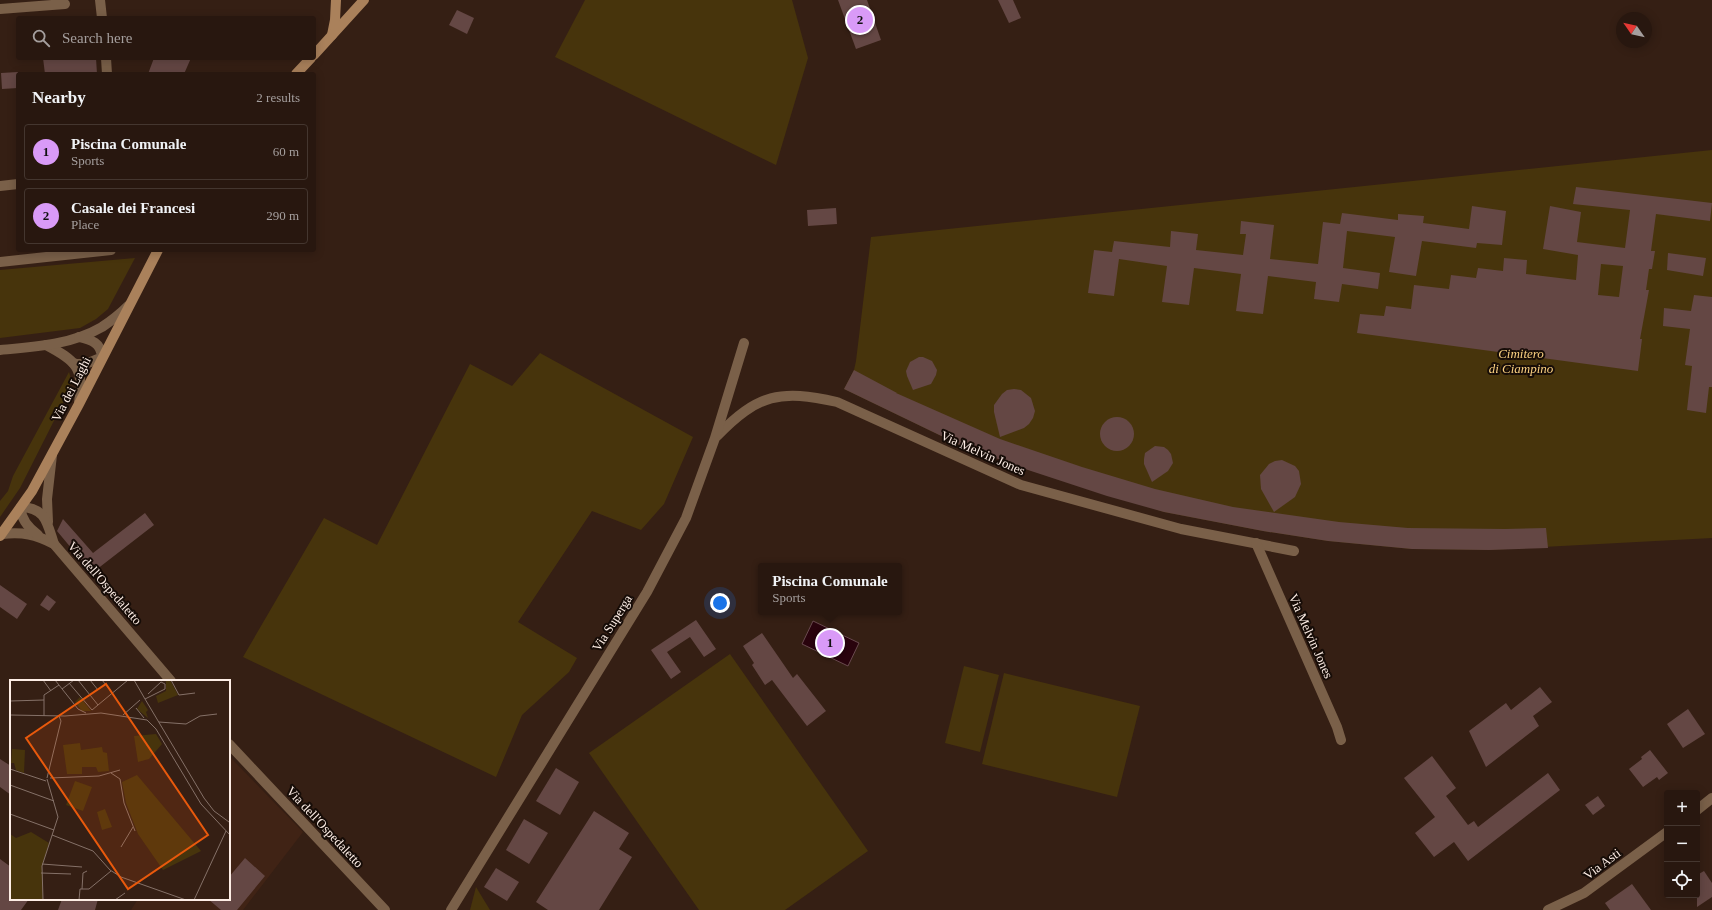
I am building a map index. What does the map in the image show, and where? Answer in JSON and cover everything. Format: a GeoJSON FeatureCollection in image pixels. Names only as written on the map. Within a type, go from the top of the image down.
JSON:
{"type":"FeatureCollection","features":[{"type":"Feature","properties":{"kind":"main road"},"geometry":{"type":"LineString","coordinates":[[332,35],[336,0]]}},
{"type":"Feature","properties":{"kind":"main road"},"geometry":{"type":"LineString","coordinates":[[316,53],[364,0]]}},
{"type":"Feature","properties":{"kind":"main road"},"geometry":{"type":"LineString","coordinates":[[298,72],[309,60]]}},
{"type":"Feature","properties":{"kind":"main road","name":"Via dei Laghi"},"geometry":{"type":"LineString","coordinates":[[1,535],[32,491],[79,404],[157,252]]}},
{"type":"Feature","properties":{"kind":"street"},"geometry":{"type":"LineString","coordinates":[[100,0],[102,16]]}},
{"type":"Feature","properties":{"kind":"street"},"geometry":{"type":"LineString","coordinates":[[0,9],[65,4]]}},
{"type":"Feature","properties":{"kind":"street"},"geometry":{"type":"LineString","coordinates":[[106,60],[107,72]]}},
{"type":"Feature","properties":{"kind":"street"},"geometry":{"type":"LineString","coordinates":[[0,186],[16,184]]}},
{"type":"Feature","properties":{"kind":"street"},"geometry":{"type":"LineString","coordinates":[[0,262],[92,252]]}},
{"type":"Feature","properties":{"kind":"street"},"geometry":{"type":"LineString","coordinates":[[0,350],[46,345],[79,337],[102,327],[128,306]]}},
{"type":"Feature","properties":{"kind":"street"},"geometry":{"type":"LineString","coordinates":[[73,363],[80,365],[88,364],[102,357],[101,349],[97,342],[79,337]]}},
{"type":"Feature","properties":{"kind":"street","name":"Via Superga"},"geometry":{"type":"LineString","coordinates":[[451,910],[529,781],[647,592],[686,518],[716,438],[744,343]]}},
{"type":"Feature","properties":{"kind":"street"},"geometry":{"type":"LineString","coordinates":[[46,345],[68,357],[73,363],[81,380],[79,404]]}},
{"type":"Feature","properties":{"kind":"street","name":"Via Melvin Jones"},"geometry":{"type":"LineString","coordinates":[[716,438],[745,411],[764,401],[781,395],[813,396],[837,402],[1021,485],[1181,529],[1294,551]]}},
{"type":"Feature","properties":{"kind":"street"},"geometry":{"type":"LineString","coordinates":[[49,530],[46,515],[52,454]]}},
{"type":"Feature","properties":{"kind":"street"},"geometry":{"type":"LineString","coordinates":[[38,535],[25,522],[21,513],[21,506],[32,507],[39,510],[54,544]]}},
{"type":"Feature","properties":{"kind":"street","name":"Via dell'Ospedaletto"},"geometry":{"type":"LineString","coordinates":[[1,535],[17,532],[38,535],[54,544],[170,680]]}},
{"type":"Feature","properties":{"kind":"street","name":"Via Melvin Jones"},"geometry":{"type":"LineString","coordinates":[[1256,543],[1337,727],[1341,740]]}},
{"type":"Feature","properties":{"kind":"street","name":"Via dell'Ospedaletto"},"geometry":{"type":"LineString","coordinates":[[230,745],[385,910]]}},
{"type":"Feature","properties":{"kind":"street"},"geometry":{"type":"LineString","coordinates":[[1700,808],[1712,798]]}},
{"type":"Feature","properties":{"kind":"street","name":"Via Asti"},"geometry":{"type":"LineString","coordinates":[[1548,910],[1584,893],[1664,834]]}},
{"type":"Feature","properties":{"kind":"street"},"geometry":{"type":"LineString","coordinates":[[459,897],[460,910]]}},
{"type":"Feature","properties":{"kind":"shaded area"},"geometry":{"type":"Polygon","coordinates":[[[813,621],[859,643],[848,666],[802,644],[813,621]]]}},
{"type":"Feature","properties":{"kind":"shaded area"},"geometry":{"type":"Polygon","coordinates":[[[230,757],[303,832],[243,910],[131,910],[137,900],[230,900],[230,757]]]}},
{"type":"Feature","properties":{"kind":"green space"},"geometry":{"type":"Polygon","coordinates":[[[585,0],[792,0],[808,58],[776,165],[555,57],[585,0]]]}},
{"type":"Feature","properties":{"kind":"green space","name":"Cimitero di Ciampino"},"geometry":{"type":"Polygon","coordinates":[[[1712,150],[1712,538],[1489,550],[1412,549],[1328,541],[1263,531],[1164,512],[960,445],[844,389],[854,370],[856,361],[871,237],[1712,150]]]}},
{"type":"Feature","properties":{"kind":"green space"},"geometry":{"type":"Polygon","coordinates":[[[135,258],[108,309],[96,319],[80,328],[0,338],[0,270],[135,258]]]}},
{"type":"Feature","properties":{"kind":"green space"},"geometry":{"type":"Polygon","coordinates":[[[540,353],[693,437],[664,504],[641,530],[592,511],[518,622],[577,658],[569,672],[522,715],[496,777],[243,657],[324,518],[377,545],[470,364],[512,386],[540,353]]]}},
{"type":"Feature","properties":{"kind":"green space"},"geometry":{"type":"Polygon","coordinates":[[[69,372],[71,382],[68,393],[20,488],[0,517],[0,501],[8,491],[13,476],[69,372]]]}},
{"type":"Feature","properties":{"kind":"green space"},"geometry":{"type":"Polygon","coordinates":[[[730,654],[868,851],[785,910],[699,910],[589,753],[730,654]]]}},
{"type":"Feature","properties":{"kind":"green space"},"geometry":{"type":"Polygon","coordinates":[[[964,666],[999,675],[980,752],[945,743],[964,666]]]}},
{"type":"Feature","properties":{"kind":"green space"},"geometry":{"type":"Polygon","coordinates":[[[1004,673],[1140,706],[1117,797],[982,764],[1004,673]]]}},
{"type":"Feature","properties":{"kind":"green space"},"geometry":{"type":"Polygon","coordinates":[[[476,887],[490,910],[470,910],[476,887]]]}},
{"type":"Feature","properties":{"kind":"building"},"geometry":{"type":"Polygon","coordinates":[[[838,0],[867,0],[881,40],[856,49],[838,0]]]}},
{"type":"Feature","properties":{"kind":"building"},"geometry":{"type":"Polygon","coordinates":[[[998,0],[1013,0],[1021,18],[1009,23],[998,0]]]}},
{"type":"Feature","properties":{"kind":"building"},"geometry":{"type":"Polygon","coordinates":[[[457,10],[474,18],[467,34],[449,25],[457,10]]]}},
{"type":"Feature","properties":{"kind":"building"},"geometry":{"type":"Polygon","coordinates":[[[43,60],[96,60],[97,72],[45,72],[43,60]]]}},
{"type":"Feature","properties":{"kind":"building"},"geometry":{"type":"Polygon","coordinates":[[[153,60],[190,60],[185,72],[149,72],[153,60]]]}},
{"type":"Feature","properties":{"kind":"building"},"geometry":{"type":"Polygon","coordinates":[[[16,72],[16,88],[2,89],[1,73],[16,72]]]}},
{"type":"Feature","properties":{"kind":"building"},"geometry":{"type":"Polygon","coordinates":[[[1576,187],[1712,203],[1710,221],[1656,214],[1651,251],[1655,251],[1652,269],[1649,269],[1646,290],[1649,290],[1640,339],[1642,339],[1638,371],[1357,333],[1360,314],[1384,316],[1386,306],[1411,309],[1414,285],[1449,289],[1451,275],[1476,278],[1478,268],[1503,271],[1504,258],[1527,260],[1526,274],[1576,280],[1578,255],[1543,249],[1550,206],[1581,212],[1577,242],[1625,248],[1630,210],[1573,204],[1576,187]],[[1601,264],[1598,295],[1619,297],[1623,266],[1601,264]]]}},
{"type":"Feature","properties":{"kind":"building"},"geometry":{"type":"Polygon","coordinates":[[[1472,206],[1506,211],[1502,245],[1477,243],[1476,248],[1422,241],[1416,276],[1389,272],[1395,237],[1347,231],[1343,268],[1380,273],[1378,289],[1342,284],[1339,302],[1314,299],[1316,282],[1268,276],[1263,314],[1236,311],[1241,274],[1194,268],[1189,305],[1162,302],[1167,266],[1119,259],[1114,296],[1088,293],[1094,250],[1112,252],[1114,241],[1170,247],[1171,231],[1198,234],[1196,250],[1243,255],[1246,234],[1240,234],[1241,221],[1274,225],[1270,259],[1318,264],[1323,222],[1340,224],[1342,213],[1398,220],[1398,214],[1424,216],[1423,223],[1469,229],[1472,206]]]}},
{"type":"Feature","properties":{"kind":"building"},"geometry":{"type":"Polygon","coordinates":[[[836,208],[837,224],[808,226],[807,210],[836,208]]]}},
{"type":"Feature","properties":{"kind":"building"},"geometry":{"type":"Polygon","coordinates":[[[1668,253],[1706,258],[1703,276],[1667,270],[1668,253]]]}},
{"type":"Feature","properties":{"kind":"building"},"geometry":{"type":"Polygon","coordinates":[[[1694,295],[1712,297],[1712,387],[1709,387],[1706,413],[1687,410],[1692,366],[1685,365],[1690,329],[1663,326],[1664,308],[1691,311],[1694,295]]]}},
{"type":"Feature","properties":{"kind":"building"},"geometry":{"type":"Polygon","coordinates":[[[919,357],[932,361],[937,370],[931,384],[913,390],[906,371],[910,362],[919,357]]]}},
{"type":"Feature","properties":{"kind":"building"},"geometry":{"type":"Polygon","coordinates":[[[854,370],[896,393],[1000,439],[1082,467],[1155,489],[1233,507],[1339,522],[1408,528],[1546,528],[1548,548],[1489,550],[1412,549],[1328,541],[1263,531],[1164,512],[1107,496],[1028,470],[960,445],[844,389],[854,370]]]}},
{"type":"Feature","properties":{"kind":"building"},"geometry":{"type":"Polygon","coordinates":[[[1007,390],[1021,390],[1031,398],[1035,411],[1033,418],[1024,428],[1000,437],[994,412],[994,405],[1007,390]]]}},
{"type":"Feature","properties":{"kind":"building"},"geometry":{"type":"Polygon","coordinates":[[[1117,417],[1129,422],[1134,434],[1129,446],[1117,451],[1105,446],[1100,434],[1105,422],[1117,417]]]}},
{"type":"Feature","properties":{"kind":"building"},"geometry":{"type":"Polygon","coordinates":[[[1155,446],[1164,447],[1168,450],[1171,454],[1173,463],[1168,471],[1152,482],[1144,464],[1144,459],[1145,453],[1155,446]]]}},
{"type":"Feature","properties":{"kind":"building"},"geometry":{"type":"Polygon","coordinates":[[[1282,460],[1295,466],[1299,471],[1301,484],[1295,497],[1274,512],[1261,489],[1260,475],[1269,464],[1282,460]]]}},
{"type":"Feature","properties":{"kind":"building"},"geometry":{"type":"Polygon","coordinates":[[[145,513],[154,525],[92,573],[57,531],[63,519],[93,553],[145,513]]]}},
{"type":"Feature","properties":{"kind":"building"},"geometry":{"type":"Polygon","coordinates":[[[0,585],[27,604],[17,619],[0,607],[0,585]]]}},
{"type":"Feature","properties":{"kind":"building"},"geometry":{"type":"Polygon","coordinates":[[[47,595],[56,602],[49,611],[40,605],[47,595]]]}},
{"type":"Feature","properties":{"kind":"building"},"geometry":{"type":"Polygon","coordinates":[[[696,620],[716,649],[704,657],[690,637],[667,652],[681,672],[671,679],[651,650],[696,620]]]}},
{"type":"Feature","properties":{"kind":"building"},"geometry":{"type":"Polygon","coordinates":[[[762,633],[793,678],[797,674],[826,711],[807,726],[772,680],[765,685],[752,665],[754,663],[743,646],[762,633]]]}},
{"type":"Feature","properties":{"kind":"building"},"geometry":{"type":"Polygon","coordinates":[[[1540,687],[1552,702],[1533,716],[1539,726],[1486,767],[1469,731],[1506,703],[1511,710],[1540,687]]]}},
{"type":"Feature","properties":{"kind":"building"},"geometry":{"type":"Polygon","coordinates":[[[1688,709],[1705,734],[1683,748],[1667,724],[1688,709]]]}},
{"type":"Feature","properties":{"kind":"building"},"geometry":{"type":"Polygon","coordinates":[[[1650,750],[1668,773],[1659,780],[1657,777],[1643,787],[1629,769],[1642,759],[1641,757],[1650,750]]]}},
{"type":"Feature","properties":{"kind":"building"},"geometry":{"type":"Polygon","coordinates":[[[1432,756],[1456,788],[1446,796],[1468,825],[1474,821],[1478,827],[1548,773],[1560,790],[1468,861],[1454,842],[1434,857],[1415,833],[1435,817],[1404,778],[1432,756]]]}},
{"type":"Feature","properties":{"kind":"building"},"geometry":{"type":"Polygon","coordinates":[[[0,759],[10,765],[10,794],[0,787],[0,759]]]}},
{"type":"Feature","properties":{"kind":"building"},"geometry":{"type":"Polygon","coordinates":[[[556,768],[579,782],[560,815],[536,801],[556,768]]]}},
{"type":"Feature","properties":{"kind":"building"},"geometry":{"type":"Polygon","coordinates":[[[1598,796],[1605,806],[1593,815],[1585,805],[1598,796]]]}},
{"type":"Feature","properties":{"kind":"building"},"geometry":{"type":"Polygon","coordinates":[[[594,811],[629,833],[619,849],[632,857],[599,910],[548,910],[536,902],[594,811]]]}},
{"type":"Feature","properties":{"kind":"building"},"geometry":{"type":"Polygon","coordinates":[[[524,819],[548,833],[529,864],[506,850],[524,819]]]}},
{"type":"Feature","properties":{"kind":"building"},"geometry":{"type":"Polygon","coordinates":[[[245,858],[265,876],[237,910],[221,910],[209,900],[230,900],[230,876],[245,858]]]}},
{"type":"Feature","properties":{"kind":"building"},"geometry":{"type":"Polygon","coordinates":[[[0,859],[10,866],[10,900],[28,900],[21,910],[0,910],[0,859]]]}},
{"type":"Feature","properties":{"kind":"building"},"geometry":{"type":"Polygon","coordinates":[[[496,868],[519,882],[507,901],[484,887],[496,868]]]}},
{"type":"Feature","properties":{"kind":"building"},"geometry":{"type":"Polygon","coordinates":[[[1704,871],[1712,883],[1712,897],[1697,907],[1697,898],[1700,898],[1700,873],[1704,871]]]}},
{"type":"Feature","properties":{"kind":"building"},"geometry":{"type":"Polygon","coordinates":[[[1632,884],[1651,910],[1610,910],[1605,903],[1632,884]]]}},
{"type":"Feature","properties":{"kind":"building"},"geometry":{"type":"Polygon","coordinates":[[[62,900],[98,900],[95,910],[58,910],[62,900]]]}},
{"type":"Feature","properties":{"kind":"place","name":"Casale dei Francesi"},"geometry":{"type":"Point","coordinates":[860,20]}},
{"type":"Feature","properties":{"kind":"place","name":"Piscina Comunale"},"geometry":{"type":"Point","coordinates":[830,643]}}]}
